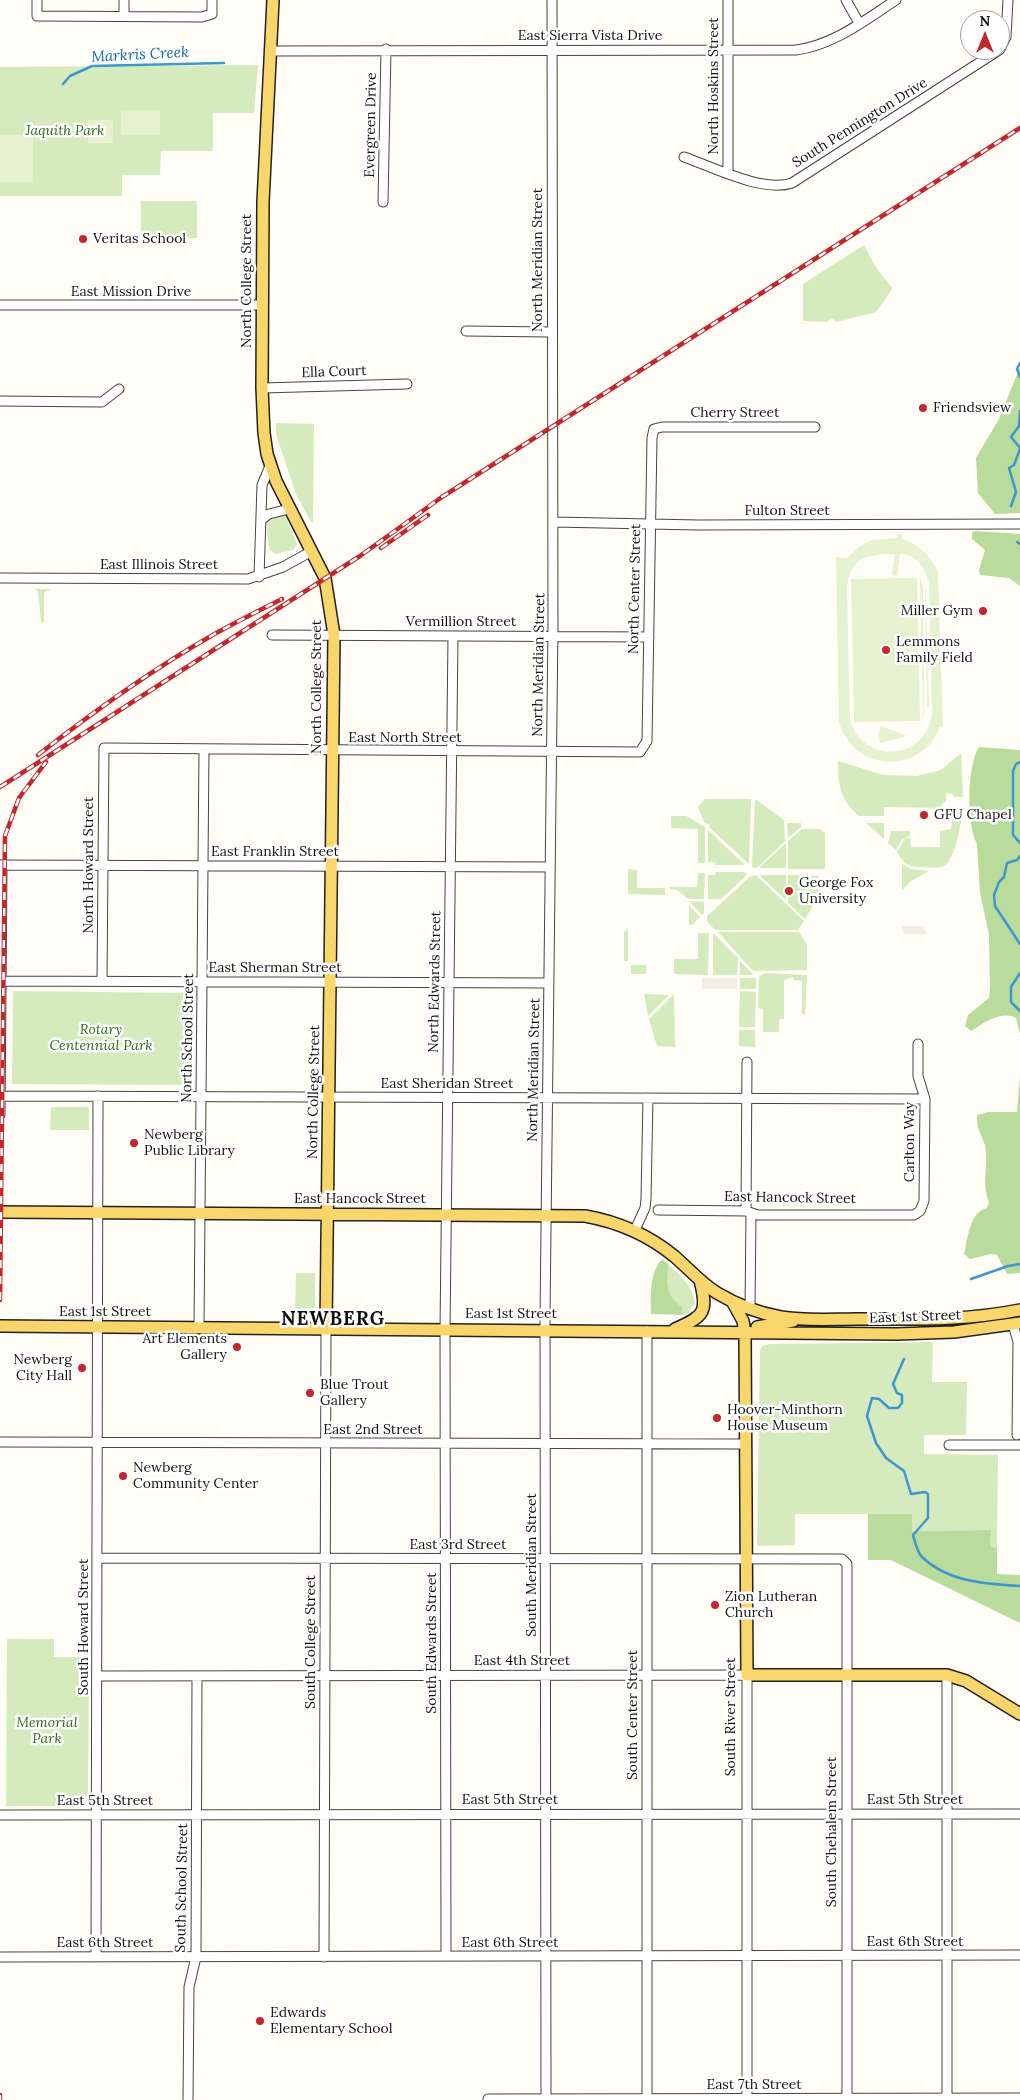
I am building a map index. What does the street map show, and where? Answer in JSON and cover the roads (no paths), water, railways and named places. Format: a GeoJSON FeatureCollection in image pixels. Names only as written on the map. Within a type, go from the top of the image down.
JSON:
{"type":"FeatureCollection","features":[{"type":"Feature","properties":{"kind":"main road","name":"North College Street"},"geometry":{"type":"LineString","coordinates":[[273,0],[264,154],[262,305],[264,433],[270,466],[289,509],[325,578],[334,635],[326,1328]]}},
{"type":"Feature","properties":{"kind":"main road","name":"East Hancock Street"},"geometry":{"type":"LineString","coordinates":[[0,1212],[546,1214],[595,1218],[634,1230],[673,1256],[700,1280]]}},
{"type":"Feature","properties":{"kind":"main road","name":"East 1st Street"},"geometry":{"type":"LineString","coordinates":[[700,1280],[732,1301],[750,1309],[783,1317],[802,1319],[949,1318],[1020,1310]]}},
{"type":"Feature","properties":{"kind":"main road"},"geometry":{"type":"LineString","coordinates":[[672,1331],[695,1320],[703,1311],[705,1300],[700,1280]]}},
{"type":"Feature","properties":{"kind":"main road","name":"South River Street"},"geometry":{"type":"LineString","coordinates":[[732,1301],[743,1321],[745,1333],[747,1675]]}},
{"type":"Feature","properties":{"kind":"main road"},"geometry":{"type":"LineString","coordinates":[[745,1333],[758,1326],[774,1326],[802,1319]]}},
{"type":"Feature","properties":{"kind":"main road","name":"East 1st Street"},"geometry":{"type":"LineString","coordinates":[[0,1326],[928,1333],[1017,1323]]}},
{"type":"Feature","properties":{"kind":"main road","name":"East 4th Street"},"geometry":{"type":"LineString","coordinates":[[747,1675],[947,1675]]}},
{"type":"Feature","properties":{"kind":"main road"},"geometry":{"type":"LineString","coordinates":[[947,1675],[966,1681],[1020,1714]]}},
{"type":"Feature","properties":{"kind":"street"},"geometry":{"type":"LineString","coordinates":[[37,0],[37,16],[202,17],[212,14],[212,0]]}},
{"type":"Feature","properties":{"kind":"street"},"geometry":{"type":"LineString","coordinates":[[124,0],[124,16]]}},
{"type":"Feature","properties":{"kind":"street","name":"North Meridian Street"},"geometry":{"type":"LineString","coordinates":[[545,1330],[554,522],[551,332],[552,0]]}},
{"type":"Feature","properties":{"kind":"street","name":"North Hoskins Street"},"geometry":{"type":"LineString","coordinates":[[728,0],[728,172]]}},
{"type":"Feature","properties":{"kind":"street"},"geometry":{"type":"LineString","coordinates":[[846,0],[859,23]]}},
{"type":"Feature","properties":{"kind":"street","name":"East Sierra Vista Drive"},"geometry":{"type":"LineString","coordinates":[[271,51],[386,49],[728,50],[809,48],[836,38],[896,0]]}},
{"type":"Feature","properties":{"kind":"street","name":"Evergreen Drive"},"geometry":{"type":"LineString","coordinates":[[383,202],[386,49]]}},
{"type":"Feature","properties":{"kind":"street","name":"South Pennington Drive"},"geometry":{"type":"LineString","coordinates":[[684,157],[767,185],[784,186],[792,183],[982,60]]}},
{"type":"Feature","properties":{"kind":"street","name":"East Mission Drive"},"geometry":{"type":"LineString","coordinates":[[0,305],[262,305]]}},
{"type":"Feature","properties":{"kind":"street"},"geometry":{"type":"LineString","coordinates":[[466,331],[551,332]]}},
{"type":"Feature","properties":{"kind":"street","name":"Ella Court"},"geometry":{"type":"LineString","coordinates":[[262,388],[407,384]]}},
{"type":"Feature","properties":{"kind":"street"},"geometry":{"type":"LineString","coordinates":[[0,402],[102,402],[119,389]]}},
{"type":"Feature","properties":{"kind":"street","name":"Cherry Street"},"geometry":{"type":"LineString","coordinates":[[654,429],[662,427],[815,427]]}},
{"type":"Feature","properties":{"kind":"street","name":"North Center Street"},"geometry":{"type":"LineString","coordinates":[[644,749],[647,741],[650,524],[652,438],[654,429]]}},
{"type":"Feature","properties":{"kind":"street"},"geometry":{"type":"LineString","coordinates":[[259,576],[262,485],[270,466]]}},
{"type":"Feature","properties":{"kind":"street"},"geometry":{"type":"LineString","coordinates":[[260,520],[269,514],[289,509]]}},
{"type":"Feature","properties":{"kind":"street","name":"Fulton Street"},"geometry":{"type":"LineString","coordinates":[[554,522],[650,524],[1020,524]]}},
{"type":"Feature","properties":{"kind":"street","name":"East Illinois Street"},"geometry":{"type":"LineString","coordinates":[[0,578],[241,580],[259,576],[283,567],[312,551]]}},
{"type":"Feature","properties":{"kind":"street","name":"Vermillion Street"},"geometry":{"type":"LineString","coordinates":[[272,635],[648,637]]}},
{"type":"Feature","properties":{"kind":"street","name":"North Edwards Street"},"geometry":{"type":"LineString","coordinates":[[445,1329],[453,636]]}},
{"type":"Feature","properties":{"kind":"street","name":"East North Street"},"geometry":{"type":"LineString","coordinates":[[104,748],[636,753],[644,749]]}},
{"type":"Feature","properties":{"kind":"street","name":"North Howard Street"},"geometry":{"type":"LineString","coordinates":[[102,981],[104,748]]}},
{"type":"Feature","properties":{"kind":"street","name":"North School Street"},"geometry":{"type":"LineString","coordinates":[[199,1327],[204,749]]}},
{"type":"Feature","properties":{"kind":"street"},"geometry":{"type":"LineString","coordinates":[[0,1114],[1,865]]}},
{"type":"Feature","properties":{"kind":"street","name":"East Franklin Street"},"geometry":{"type":"LineString","coordinates":[[1,865],[550,867]]}},
{"type":"Feature","properties":{"kind":"street","name":"East Sherman Street"},"geometry":{"type":"LineString","coordinates":[[1,981],[549,983]]}},
{"type":"Feature","properties":{"kind":"street","name":"Carlton Way"},"geometry":{"type":"LineString","coordinates":[[918,1044],[918,1076],[925,1099],[924,1201],[920,1211]]}},
{"type":"Feature","properties":{"kind":"street"},"geometry":{"type":"LineString","coordinates":[[747,1062],[750,1309]]}},
{"type":"Feature","properties":{"kind":"street","name":"East Sheridan Street"},"geometry":{"type":"LineString","coordinates":[[0,1096],[925,1099]]}},
{"type":"Feature","properties":{"kind":"street"},"geometry":{"type":"LineString","coordinates":[[98,1096],[99,1327]]}},
{"type":"Feature","properties":{"kind":"street"},"geometry":{"type":"LineString","coordinates":[[634,1230],[645,1208],[646,1199],[648,1098]]}},
{"type":"Feature","properties":{"kind":"street","name":"East Hancock Street"},"geometry":{"type":"LineString","coordinates":[[658,1210],[914,1215],[920,1211]]}},
{"type":"Feature","properties":{"kind":"street"},"geometry":{"type":"LineString","coordinates":[[1017,1323],[1017,1435]]}},
{"type":"Feature","properties":{"kind":"street","name":"South Howard Street"},"geometry":{"type":"LineString","coordinates":[[96,1957],[99,1327]]}},
{"type":"Feature","properties":{"kind":"street","name":"South College Street"},"geometry":{"type":"LineString","coordinates":[[324,1956],[326,1328]]}},
{"type":"Feature","properties":{"kind":"street","name":"South Edwards Street"},"geometry":{"type":"LineString","coordinates":[[445,1329],[446,1956]]}},
{"type":"Feature","properties":{"kind":"street","name":"South Meridian Street"},"geometry":{"type":"LineString","coordinates":[[545,1330],[546,2099]]}},
{"type":"Feature","properties":{"kind":"street","name":"South Center Street"},"geometry":{"type":"LineString","coordinates":[[646,2099],[647,1331]]}},
{"type":"Feature","properties":{"kind":"street","name":"East 2nd Street"},"geometry":{"type":"LineString","coordinates":[[0,1442],[745,1444]]}},
{"type":"Feature","properties":{"kind":"street"},"geometry":{"type":"LineString","coordinates":[[949,1444],[1020,1445]]}},
{"type":"Feature","properties":{"kind":"street","name":"East 3rd Street"},"geometry":{"type":"LineString","coordinates":[[98,1558],[842,1559],[847,1564]]}},
{"type":"Feature","properties":{"kind":"street","name":"South Chehalem Street"},"geometry":{"type":"LineString","coordinates":[[847,1564],[845,1675],[847,2099]]}},
{"type":"Feature","properties":{"kind":"street","name":"East 4th Street"},"geometry":{"type":"LineString","coordinates":[[98,1676],[747,1675]]}},
{"type":"Feature","properties":{"kind":"street","name":"South River Street"},"geometry":{"type":"LineString","coordinates":[[747,1675],[747,2099]]}},
{"type":"Feature","properties":{"kind":"street"},"geometry":{"type":"LineString","coordinates":[[947,1675],[947,2099]]}},
{"type":"Feature","properties":{"kind":"street","name":"South School Street"},"geometry":{"type":"LineString","coordinates":[[188,2100],[189,1987],[196,1957],[197,1676]]}},
{"type":"Feature","properties":{"kind":"street","name":"East 5th Street"},"geometry":{"type":"LineString","coordinates":[[0,1815],[1020,1814]]}},
{"type":"Feature","properties":{"kind":"street","name":"East 6th Street"},"geometry":{"type":"LineString","coordinates":[[0,1957],[1020,1955]]}},
{"type":"Feature","properties":{"kind":"street","name":"East 7th Street"},"geometry":{"type":"LineString","coordinates":[[488,2098],[1020,2098]]}},
{"type":"Feature","properties":{"kind":"waterway","name":"Markris Creek"},"geometry":{"type":"LineString","coordinates":[[63,84],[70,76],[92,66],[224,63]]}},
{"type":"Feature","properties":{"kind":"waterway"},"geometry":{"type":"LineString","coordinates":[[1020,363],[1017,369],[1020,377]]}},
{"type":"Feature","properties":{"kind":"waterway"},"geometry":{"type":"LineString","coordinates":[[1020,411],[1019,426],[1011,437],[1020,448]]}},
{"type":"Feature","properties":{"kind":"waterway"},"geometry":{"type":"LineString","coordinates":[[1011,506],[1016,492],[1009,468],[1014,465],[1020,449]]}},
{"type":"Feature","properties":{"kind":"waterway"},"geometry":{"type":"LineString","coordinates":[[1020,762],[1016,764],[1013,771],[1013,835],[1020,843]]}},
{"type":"Feature","properties":{"kind":"waterway"},"geometry":{"type":"LineString","coordinates":[[1020,856],[1017,860],[1007,863],[1004,877],[999,882],[994,895],[995,906],[1020,944]]}},
{"type":"Feature","properties":{"kind":"waterway"},"geometry":{"type":"LineString","coordinates":[[1020,973],[1011,987],[1011,1002],[1020,1011]]}},
{"type":"Feature","properties":{"kind":"waterway"},"geometry":{"type":"LineString","coordinates":[[971,1279],[1008,1266],[1020,1264]]}},
{"type":"Feature","properties":{"kind":"waterway"},"geometry":{"type":"LineString","coordinates":[[904,1359],[893,1384],[897,1393],[902,1395],[902,1403],[898,1408],[889,1408],[879,1399],[872,1398],[867,1416],[876,1443],[886,1458],[904,1471],[911,1494],[925,1492],[928,1494],[928,1518],[913,1535],[916,1547],[922,1557],[932,1565],[955,1577],[981,1583],[1020,1586]]}},
{"type":"Feature","properties":{"kind":"railway"},"geometry":{"type":"LineString","coordinates":[[0,787],[360,556],[442,497],[1020,128]]}},
{"type":"Feature","properties":{"kind":"railway"},"geometry":{"type":"LineString","coordinates":[[381,548],[428,515]]}},
{"type":"Feature","properties":{"kind":"railway"},"geometry":{"type":"LineString","coordinates":[[38,755],[166,663],[220,631],[282,599]]}},
{"type":"Feature","properties":{"kind":"railway"},"geometry":{"type":"LineString","coordinates":[[0,1300],[5,836],[19,798],[46,762]]}},
{"type":"Feature","properties":{"kind":"railway"},"geometry":{"type":"LineString","coordinates":[[0,2095],[0,2100]]}},
{"type":"Feature","properties":{"kind":"place","name":"Veritas School"},"geometry":{"type":"Point","coordinates":[83,239]}},
{"type":"Feature","properties":{"kind":"place","name":"Friendsview"},"geometry":{"type":"Point","coordinates":[923,408]}},
{"type":"Feature","properties":{"kind":"place","name":"Miller Gym"},"geometry":{"type":"Point","coordinates":[983,611]}},
{"type":"Feature","properties":{"kind":"place","name":"Lemmons Family Field"},"geometry":{"type":"Point","coordinates":[886,650]}},
{"type":"Feature","properties":{"kind":"place","name":"GFU Chapel"},"geometry":{"type":"Point","coordinates":[924,815]}},
{"type":"Feature","properties":{"kind":"place","name":"George Fox University"},"geometry":{"type":"Point","coordinates":[789,891]}},
{"type":"Feature","properties":{"kind":"place","name":"Newberg Public Library"},"geometry":{"type":"Point","coordinates":[134,1143]}},
{"type":"Feature","properties":{"kind":"place","name":"Art Elements Gallery"},"geometry":{"type":"Point","coordinates":[237,1347]}},
{"type":"Feature","properties":{"kind":"place","name":"Newberg City Hall"},"geometry":{"type":"Point","coordinates":[82,1368]}},
{"type":"Feature","properties":{"kind":"place","name":"Blue Trout Gallery"},"geometry":{"type":"Point","coordinates":[310,1393]}},
{"type":"Feature","properties":{"kind":"place","name":"Hoover-Minthorn House Museum"},"geometry":{"type":"Point","coordinates":[717,1418]}},
{"type":"Feature","properties":{"kind":"place","name":"Newberg Community Center"},"geometry":{"type":"Point","coordinates":[123,1476]}},
{"type":"Feature","properties":{"kind":"place","name":"Zion Lutheran Church"},"geometry":{"type":"Point","coordinates":[715,1605]}},
{"type":"Feature","properties":{"kind":"place","name":"Edwards Elementary School"},"geometry":{"type":"Point","coordinates":[260,2021]}},
{"type":"Feature","properties":{"kind":"district","name":"NEWBERG"},"geometry":{"type":"Point","coordinates":[333,1320]}},
{"type":"Feature","properties":{"kind":"park label","name":"Jaquith Park"},"geometry":{"type":"Point","coordinates":[65,131]}},
{"type":"Feature","properties":{"kind":"park label","name":"Rotary Centennial Park"},"geometry":{"type":"Point","coordinates":[101,1038]}},
{"type":"Feature","properties":{"kind":"park label","name":"Memorial Park"},"geometry":{"type":"Point","coordinates":[47,1732]}}]}
